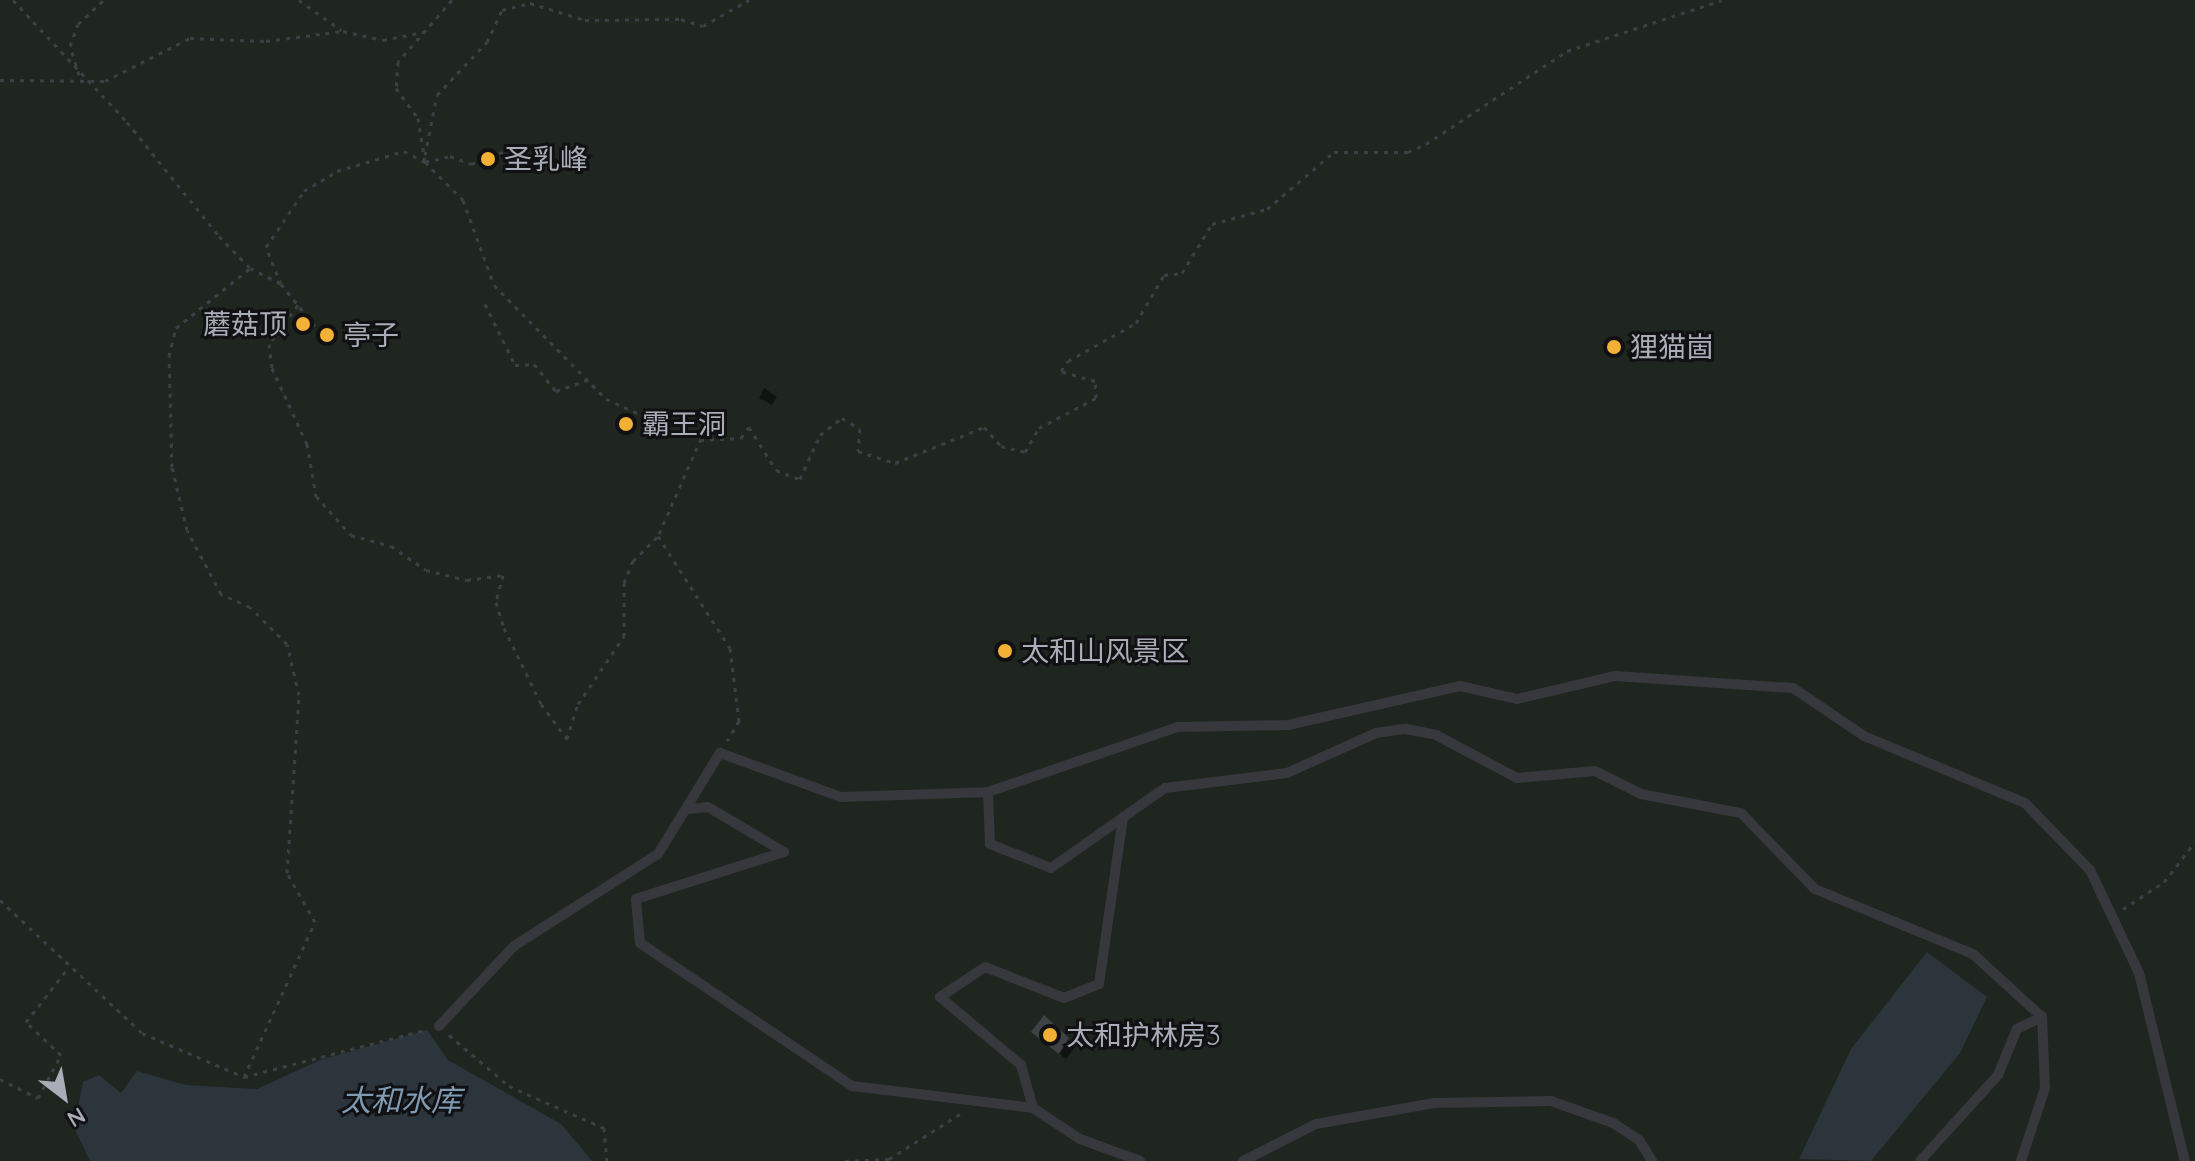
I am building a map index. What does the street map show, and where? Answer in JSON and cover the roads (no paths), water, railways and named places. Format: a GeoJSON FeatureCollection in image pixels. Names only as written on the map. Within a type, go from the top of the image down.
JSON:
{"type":"FeatureCollection","features":[{"type":"Feature","properties":{"kind":"lane"},"geometry":{"type":"LineString","coordinates":[[439,1026],[514,946],[658,854],[689,809],[720,753],[841,797],[988,792],[1178,727],[1288,725],[1460,686],[1517,699],[1615,676],[1793,688],[1864,736],[2025,803],[2090,870],[2116,914],[2139,973],[2185,1161]]}},
{"type":"Feature","properties":{"kind":"lane"},"geometry":{"type":"LineString","coordinates":[[988,792],[990,844],[1051,868],[1165,788],[1287,773],[1376,733],[1436,735],[1517,778],[1595,771],[1641,794],[1741,813],[1815,889],[1973,954],[2042,1017],[2045,1088],[2021,1161]]}},
{"type":"Feature","properties":{"kind":"lane"},"geometry":{"type":"LineString","coordinates":[[689,809],[708,807],[784,852],[636,899],[640,943],[852,1086],[976,1104],[1033,1108],[1080,1139],[1140,1161]]}},
{"type":"Feature","properties":{"kind":"lane"},"geometry":{"type":"LineString","coordinates":[[1033,1108],[1021,1065],[940,997],[985,967],[1064,998],[1099,984],[1123,817]]}},
{"type":"Feature","properties":{"kind":"lane"},"geometry":{"type":"LineString","coordinates":[[1920,1161],[1998,1075],[2017,1029],[2042,1017]]}},
{"type":"Feature","properties":{"kind":"lane"},"geometry":{"type":"LineString","coordinates":[[1243,1161],[1316,1124],[1434,1103],[1551,1101],[1613,1123],[1639,1140],[1652,1161]]}},
{"type":"Feature","properties":{"kind":"water"},"geometry":{"type":"Polygon","coordinates":[[[1927,952],[1987,997],[1960,1053],[1871,1161],[1799,1159],[1851,1049],[1927,952]]]}},
{"type":"Feature","properties":{"kind":"water","name":"太和水库"},"geometry":{"type":"Polygon","coordinates":[[[427,1030],[448,1060],[561,1124],[592,1161],[90,1161],[74,1127],[83,1082],[99,1075],[121,1093],[137,1071],[185,1085],[257,1089],[320,1060],[427,1030]]]}},
{"type":"Feature","properties":{"kind":"place","name":"圣乳峰"},"geometry":{"type":"Point","coordinates":[488,159]}},
{"type":"Feature","properties":{"kind":"place","name":"蘑菇顶"},"geometry":{"type":"Point","coordinates":[303,324]}},
{"type":"Feature","properties":{"kind":"place","name":"亭子"},"geometry":{"type":"Point","coordinates":[327,335]}},
{"type":"Feature","properties":{"kind":"place","name":"狸猫崮"},"geometry":{"type":"Point","coordinates":[1614,347]}},
{"type":"Feature","properties":{"kind":"place","name":"霸王洞"},"geometry":{"type":"Point","coordinates":[626,424]}},
{"type":"Feature","properties":{"kind":"place","name":"太和山风景区"},"geometry":{"type":"Point","coordinates":[1005,651]}},
{"type":"Feature","properties":{"kind":"place","name":"太和护林房3"},"geometry":{"type":"Point","coordinates":[1050,1035]}}]}
